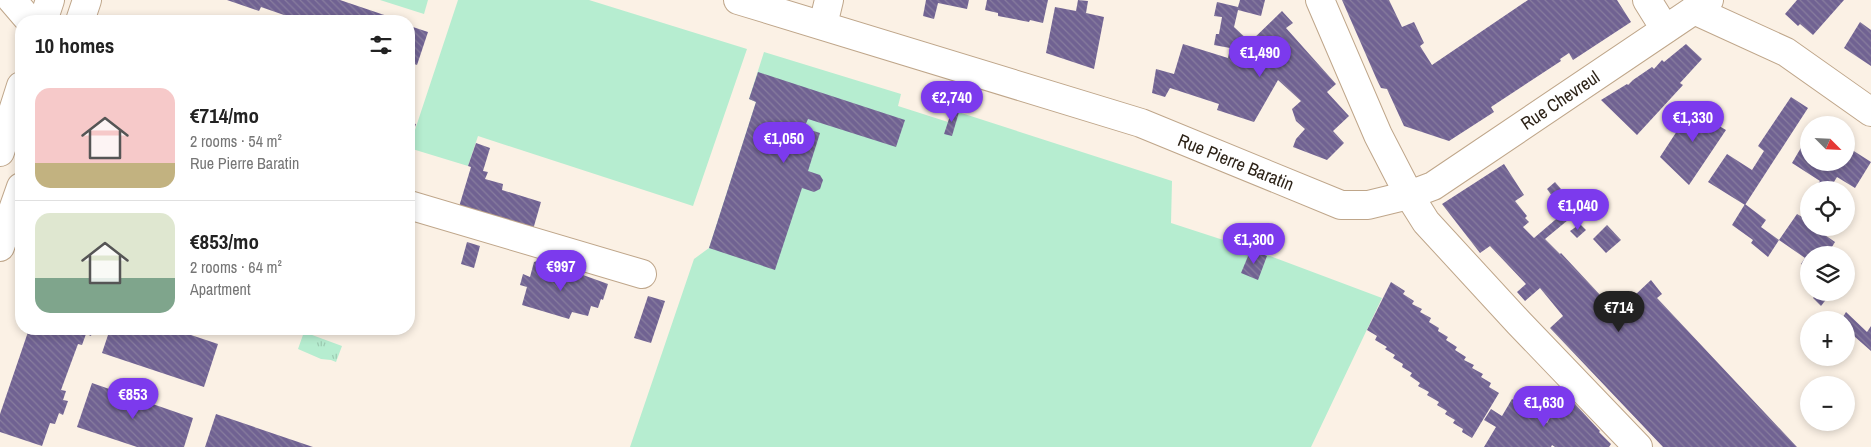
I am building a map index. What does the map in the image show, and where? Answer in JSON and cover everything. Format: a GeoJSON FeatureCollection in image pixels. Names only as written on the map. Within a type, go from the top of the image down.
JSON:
{"type":"FeatureCollection","features":[{"type":"Feature","properties":{"kind":"street"},"geometry":{"type":"LineString","coordinates":[[12,0],[25,15]]}},
{"type":"Feature","properties":{"kind":"street"},"geometry":{"type":"LineString","coordinates":[[45,15],[50,0]]}},
{"type":"Feature","properties":{"kind":"street"},"geometry":{"type":"LineString","coordinates":[[82,15],[88,0]]}},
{"type":"Feature","properties":{"kind":"street","name":"Rue Pierre Baratin"},"geometry":{"type":"LineString","coordinates":[[738,0],[826,13],[1141,123],[1341,205],[1368,205],[1409,195]]}},
{"type":"Feature","properties":{"kind":"street"},"geometry":{"type":"LineString","coordinates":[[1320,0],[1378,135],[1409,195],[1426,222],[1638,447]]}},
{"type":"Feature","properties":{"kind":"street"},"geometry":{"type":"LineString","coordinates":[[1647,0],[1665,29]]}},
{"type":"Feature","properties":{"kind":"street"},"geometry":{"type":"LineString","coordinates":[[1702,5],[1786,52],[1871,112]]}},
{"type":"Feature","properties":{"kind":"street","name":"Rue Chevreul"},"geometry":{"type":"LineString","coordinates":[[1409,195],[1433,186],[1702,5]]}},
{"type":"Feature","properties":{"kind":"street"},"geometry":{"type":"LineString","coordinates":[[0,152],[15,106]]}},
{"type":"Feature","properties":{"kind":"street"},"geometry":{"type":"LineString","coordinates":[[0,247],[15,204]]}},
{"type":"Feature","properties":{"kind":"street"},"geometry":{"type":"LineString","coordinates":[[415,207],[642,274]]}},
{"type":"Feature","properties":{"kind":"green space"},"geometry":{"type":"Polygon","coordinates":[[[380,0],[428,0],[424,14],[380,0]]]}},
{"type":"Feature","properties":{"kind":"green space"},"geometry":{"type":"Polygon","coordinates":[[[458,0],[589,0],[747,49],[693,206],[478,136],[468,166],[415,150],[415,130],[458,0]]]}},
{"type":"Feature","properties":{"kind":"green space"},"geometry":{"type":"Polygon","coordinates":[[[764,52],[901,94],[898,106],[948,122],[952,110],[1172,181],[1171,223],[1251,249],[1382,298],[1311,447],[630,447],[694,259],[709,248],[756,102],[749,99],[764,52]]]}},
{"type":"Feature","properties":{"kind":"green space"},"geometry":{"type":"Polygon","coordinates":[[[303,335],[312,335],[342,346],[336,362],[321,359],[298,349],[303,335]]]}},
{"type":"Feature","properties":{"kind":"building"},"geometry":{"type":"Polygon","coordinates":[[[227,0],[340,0],[384,15],[284,15],[261,7],[259,11],[227,0]]]}},
{"type":"Feature","properties":{"kind":"building"},"geometry":{"type":"Polygon","coordinates":[[[926,0],[969,0],[967,9],[938,3],[934,19],[923,16],[926,0]]]}},
{"type":"Feature","properties":{"kind":"building"},"geometry":{"type":"Polygon","coordinates":[[[987,0],[1048,0],[1043,23],[998,16],[998,13],[985,10],[987,0]]]}},
{"type":"Feature","properties":{"kind":"building"},"geometry":{"type":"Polygon","coordinates":[[[1078,0],[1088,1],[1086,13],[1104,17],[1094,69],[1046,53],[1055,7],[1076,11],[1078,0]]]}},
{"type":"Feature","properties":{"kind":"building"},"geometry":{"type":"Polygon","coordinates":[[[1240,0],[1265,0],[1261,16],[1238,10],[1234,27],[1250,42],[1282,11],[1293,23],[1286,28],[1336,84],[1327,92],[1349,116],[1333,131],[1344,143],[1327,160],[1293,147],[1296,139],[1305,129],[1296,121],[1292,109],[1301,101],[1278,80],[1254,122],[1217,110],[1219,104],[1170,88],[1165,97],[1152,93],[1156,69],[1174,74],[1183,44],[1228,58],[1230,48],[1214,45],[1216,34],[1219,34],[1222,17],[1214,16],[1217,2],[1238,7],[1240,0]]]}},
{"type":"Feature","properties":{"kind":"building"},"geometry":{"type":"Polygon","coordinates":[[[1342,0],[1389,0],[1402,27],[1414,22],[1424,43],[1420,46],[1432,65],[1528,0],[1617,0],[1631,22],[1573,60],[1569,53],[1560,59],[1561,61],[1491,107],[1494,112],[1449,141],[1404,126],[1387,89],[1381,88],[1377,80],[1342,0]]]}},
{"type":"Feature","properties":{"kind":"building"},"geometry":{"type":"Polygon","coordinates":[[[1797,0],[1844,0],[1813,35],[1800,24],[1798,26],[1785,14],[1797,0]]]}},
{"type":"Feature","properties":{"kind":"building"},"geometry":{"type":"Polygon","coordinates":[[[1860,22],[1871,30],[1871,66],[1844,48],[1860,22]]]}},
{"type":"Feature","properties":{"kind":"building"},"geometry":{"type":"Polygon","coordinates":[[[415,28],[428,32],[417,65],[415,64],[415,28]]]}},
{"type":"Feature","properties":{"kind":"building"},"geometry":{"type":"Polygon","coordinates":[[[1686,44],[1702,59],[1680,83],[1683,85],[1637,135],[1601,100],[1628,85],[1652,67],[1654,69],[1662,60],[1664,62],[1686,44]]]}},
{"type":"Feature","properties":{"kind":"building"},"geometry":{"type":"Polygon","coordinates":[[[758,72],[905,120],[896,147],[808,119],[804,128],[820,133],[808,171],[820,175],[823,180],[820,189],[814,192],[802,188],[775,270],[709,248],[756,102],[749,99],[758,72]]]}},
{"type":"Feature","properties":{"kind":"building"},"geometry":{"type":"Polygon","coordinates":[[[1791,97],[1808,108],[1803,116],[1800,116],[1800,120],[1745,205],[1708,182],[1727,154],[1752,170],[1764,151],[1758,146],[1791,97]]]}},
{"type":"Feature","properties":{"kind":"building"},"geometry":{"type":"Polygon","coordinates":[[[1696,102],[1714,113],[1709,120],[1726,130],[1689,185],[1660,157],[1696,102]]]}},
{"type":"Feature","properties":{"kind":"building"},"geometry":{"type":"Polygon","coordinates":[[[952,110],[959,112],[952,136],[944,134],[952,110]]]}},
{"type":"Feature","properties":{"kind":"building"},"geometry":{"type":"Polygon","coordinates":[[[476,143],[490,148],[483,171],[488,172],[485,179],[503,184],[502,190],[541,202],[532,233],[458,210],[471,167],[468,166],[476,143]]]}},
{"type":"Feature","properties":{"kind":"building"},"geometry":{"type":"Polygon","coordinates":[[[1800,149],[1800,168],[1792,163],[1800,149]]]}},
{"type":"Feature","properties":{"kind":"building"},"geometry":{"type":"Polygon","coordinates":[[[1855,152],[1871,162],[1855,188],[1855,181],[1844,181],[1837,177],[1835,181],[1820,181],[1804,171],[1855,171],[1855,152]]]}},
{"type":"Feature","properties":{"kind":"building"},"geometry":{"type":"Polygon","coordinates":[[[1504,164],[1524,195],[1515,201],[1527,216],[1525,218],[1529,222],[1523,227],[1534,238],[1562,214],[1568,220],[1545,239],[1618,311],[1651,280],[1662,294],[1657,298],[1797,447],[1663,447],[1550,328],[1563,316],[1540,288],[1525,301],[1517,292],[1526,284],[1490,246],[1480,253],[1442,204],[1504,164]]]}},
{"type":"Feature","properties":{"kind":"building"},"geometry":{"type":"Polygon","coordinates":[[[1555,182],[1561,189],[1552,196],[1547,189],[1555,182]]]}},
{"type":"Feature","properties":{"kind":"building"},"geometry":{"type":"Polygon","coordinates":[[[1745,204],[1766,220],[1761,227],[1779,240],[1768,257],[1751,243],[1753,240],[1732,225],[1745,204]]]}},
{"type":"Feature","properties":{"kind":"building"},"geometry":{"type":"Polygon","coordinates":[[[1797,214],[1800,216],[1800,236],[1826,236],[1835,242],[1833,246],[1800,246],[1800,255],[1779,240],[1797,214]]]}},
{"type":"Feature","properties":{"kind":"building"},"geometry":{"type":"Polygon","coordinates":[[[1580,224],[1586,230],[1577,238],[1570,231],[1580,224]]]}},
{"type":"Feature","properties":{"kind":"building"},"geometry":{"type":"Polygon","coordinates":[[[1607,225],[1621,240],[1606,253],[1593,239],[1607,225]]]}},
{"type":"Feature","properties":{"kind":"building"},"geometry":{"type":"Polygon","coordinates":[[[467,242],[480,246],[474,268],[461,264],[467,242]]]}},
{"type":"Feature","properties":{"kind":"building"},"geometry":{"type":"Polygon","coordinates":[[[1251,249],[1267,256],[1258,280],[1241,273],[1251,249]]]}},
{"type":"Feature","properties":{"kind":"building"},"geometry":{"type":"Polygon","coordinates":[[[537,261],[551,265],[551,270],[579,278],[583,275],[608,284],[603,300],[601,299],[598,308],[591,306],[588,316],[572,312],[569,319],[522,305],[527,287],[520,285],[523,274],[530,277],[534,262],[537,261]]]}},
{"type":"Feature","properties":{"kind":"building"},"geometry":{"type":"Polygon","coordinates":[[[1391,282],[1405,291],[1403,294],[1414,301],[1412,304],[1422,309],[1420,312],[1431,318],[1429,322],[1448,337],[1446,340],[1457,347],[1455,350],[1466,357],[1464,360],[1474,365],[1472,368],[1483,374],[1481,377],[1491,383],[1489,387],[1499,393],[1472,438],[1453,423],[1455,420],[1445,414],[1447,411],[1437,405],[1439,402],[1427,395],[1429,392],[1418,386],[1420,383],[1410,376],[1412,373],[1393,358],[1395,355],[1385,349],[1387,347],[1375,340],[1377,336],[1367,330],[1391,282]]]}},
{"type":"Feature","properties":{"kind":"building"},"geometry":{"type":"Polygon","coordinates":[[[648,296],[665,301],[651,343],[634,338],[648,296]]]}},
{"type":"Feature","properties":{"kind":"building"},"geometry":{"type":"Polygon","coordinates":[[[1816,301],[1825,301],[1821,306],[1816,301]]]}},
{"type":"Feature","properties":{"kind":"building"},"geometry":{"type":"Polygon","coordinates":[[[1855,321],[1867,332],[1871,326],[1871,351],[1855,337],[1855,321]]]}},
{"type":"Feature","properties":{"kind":"building"},"geometry":{"type":"Polygon","coordinates":[[[27,335],[86,335],[82,345],[78,344],[61,390],[66,391],[63,400],[68,401],[63,415],[59,413],[55,424],[50,423],[42,446],[0,432],[0,414],[27,335]]]}},
{"type":"Feature","properties":{"kind":"building"},"geometry":{"type":"Polygon","coordinates":[[[108,335],[191,335],[218,344],[204,387],[102,353],[108,335]]]}},
{"type":"Feature","properties":{"kind":"building"},"geometry":{"type":"Polygon","coordinates":[[[92,383],[193,418],[184,447],[137,447],[77,427],[92,383]]]}},
{"type":"Feature","properties":{"kind":"building"},"geometry":{"type":"Polygon","coordinates":[[[1564,392],[1611,444],[1609,447],[1555,447],[1552,445],[1551,447],[1484,447],[1496,427],[1484,420],[1491,409],[1502,416],[1512,399],[1543,417],[1541,420],[1547,423],[1564,392]]]}},
{"type":"Feature","properties":{"kind":"building"},"geometry":{"type":"Polygon","coordinates":[[[216,414],[313,447],[205,447],[216,414]]]}}]}
